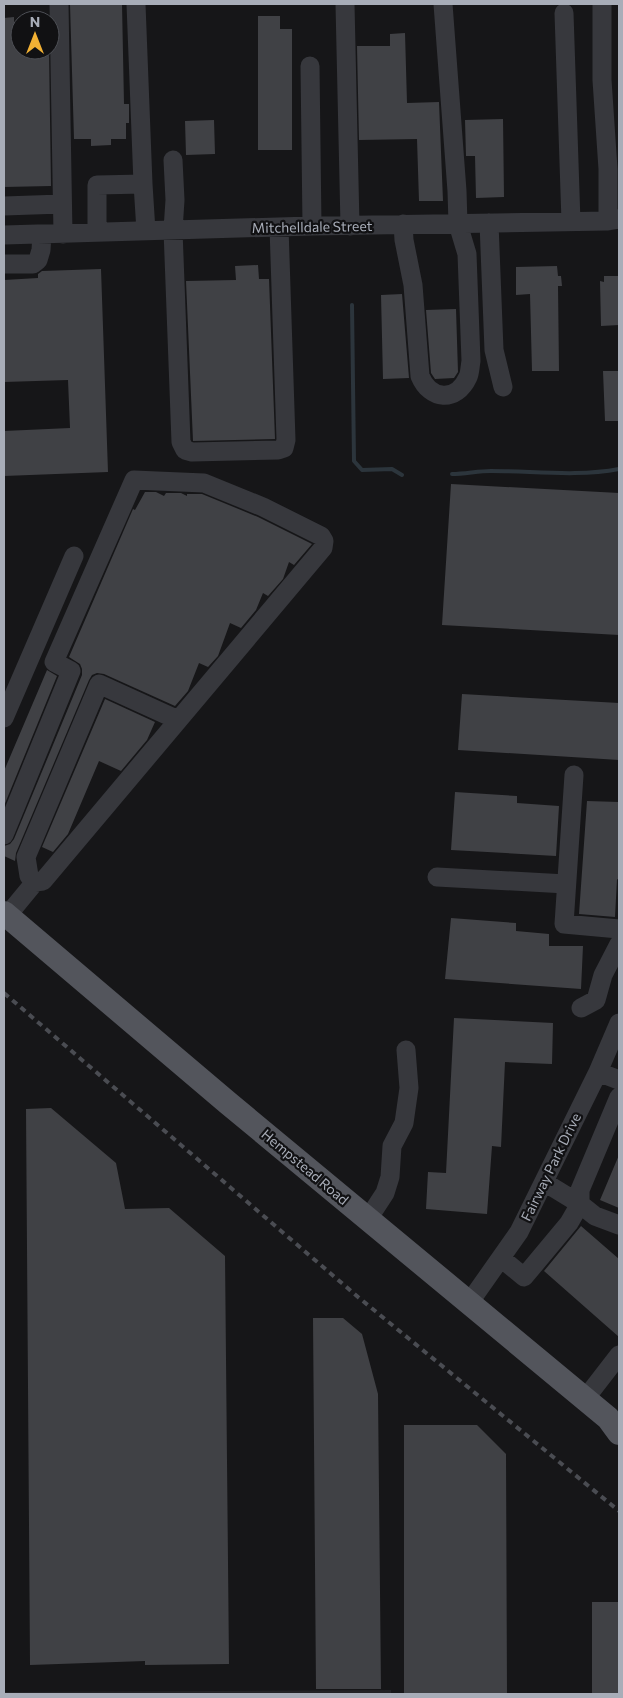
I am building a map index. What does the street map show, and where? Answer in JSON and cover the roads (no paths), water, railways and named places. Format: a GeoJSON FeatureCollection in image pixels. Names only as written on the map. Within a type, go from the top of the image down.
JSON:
{"type":"FeatureCollection","features":[{"type":"Feature","properties":{"kind":"main road","name":"Hempstead Road"},"geometry":{"type":"LineString","coordinates":[[5,915],[616,1425]]}},
{"type":"Feature","properties":{"kind":"street"},"geometry":{"type":"LineString","coordinates":[[59,4],[63,234]]}},
{"type":"Feature","properties":{"kind":"street"},"geometry":{"type":"LineString","coordinates":[[136,4],[146,231]]}},
{"type":"Feature","properties":{"kind":"street"},"geometry":{"type":"LineString","coordinates":[[345,4],[350,226]]}},
{"type":"Feature","properties":{"kind":"street"},"geometry":{"type":"LineString","coordinates":[[403,224],[404,240],[414,285],[420,376],[424,385],[439,396],[451,394],[460,388],[468,377],[471,361],[467,254],[458,224],[443,4]]}},
{"type":"Feature","properties":{"kind":"street"},"geometry":{"type":"LineString","coordinates":[[602,4],[602,80],[608,170],[614,220]]}},
{"type":"Feature","properties":{"kind":"street"},"geometry":{"type":"LineString","coordinates":[[564,13],[571,222]]}},
{"type":"Feature","properties":{"kind":"street"},"geometry":{"type":"LineString","coordinates":[[310,66],[312,226]]}},
{"type":"Feature","properties":{"kind":"street"},"geometry":{"type":"LineString","coordinates":[[173,160],[175,200],[173,230],[181,442],[184,450],[192,452],[278,450],[284,448],[286,440],[279,227]]}},
{"type":"Feature","properties":{"kind":"street"},"geometry":{"type":"LineString","coordinates":[[97,232],[97,185],[143,184]]}},
{"type":"Feature","properties":{"kind":"street"},"geometry":{"type":"LineString","coordinates":[[4,206],[62,204]]}},
{"type":"Feature","properties":{"kind":"street","name":"Mitchelldale Street"},"geometry":{"type":"LineString","coordinates":[[4,235],[614,220]]}},
{"type":"Feature","properties":{"kind":"street"},"geometry":{"type":"LineString","coordinates":[[489,223],[494,350],[503,387]]}},
{"type":"Feature","properties":{"kind":"street"},"geometry":{"type":"LineString","coordinates":[[4,264],[33,264],[38,260],[42,234]]}},
{"type":"Feature","properties":{"kind":"street"},"geometry":{"type":"LineString","coordinates":[[5,915],[35,882],[43,881],[323,548],[324,541],[318,533],[263,507],[204,483],[134,480],[54,662],[178,720]]}},
{"type":"Feature","properties":{"kind":"street"},"geometry":{"type":"LineString","coordinates":[[4,718],[74,556]]}},
{"type":"Feature","properties":{"kind":"street"},"geometry":{"type":"LineString","coordinates":[[4,835],[71,671]]}},
{"type":"Feature","properties":{"kind":"street"},"geometry":{"type":"LineString","coordinates":[[35,882],[29,876],[26,857],[100,684]]}},
{"type":"Feature","properties":{"kind":"street"},"geometry":{"type":"LineString","coordinates":[[574,775],[564,924],[619,929]]}},
{"type":"Feature","properties":{"kind":"street"},"geometry":{"type":"LineString","coordinates":[[437,877],[566,884]]}},
{"type":"Feature","properties":{"kind":"street"},"geometry":{"type":"LineString","coordinates":[[581,1008],[596,1000],[603,975],[619,944]]}},
{"type":"Feature","properties":{"kind":"street","name":"Fairway Park Drive"},"geometry":{"type":"LineString","coordinates":[[469,1304],[519,1232],[598,1072],[619,1023]]}},
{"type":"Feature","properties":{"kind":"street"},"geometry":{"type":"LineString","coordinates":[[368,1219],[385,1193],[390,1177],[392,1146],[404,1123],[409,1088],[406,1050]]}},
{"type":"Feature","properties":{"kind":"street"},"geometry":{"type":"LineString","coordinates":[[598,1072],[619,1080]]}},
{"type":"Feature","properties":{"kind":"street"},"geometry":{"type":"LineString","coordinates":[[501,1258],[524,1278],[569,1224],[580,1204],[580,1190],[619,1097]]}},
{"type":"Feature","properties":{"kind":"street"},"geometry":{"type":"LineString","coordinates":[[544,1182],[580,1204],[594,1216],[619,1225]]}},
{"type":"Feature","properties":{"kind":"street"},"geometry":{"type":"LineString","coordinates":[[585,1399],[619,1355]]}},
{"type":"Feature","properties":{"kind":"waterway"},"geometry":{"type":"LineString","coordinates":[[352,305],[354,461],[362,470],[392,469],[402,475]]}},
{"type":"Feature","properties":{"kind":"waterway"},"geometry":{"type":"LineString","coordinates":[[452,474],[491,471],[587,473],[619,469]]}},
{"type":"Feature","properties":{"kind":"railway"},"geometry":{"type":"LineString","coordinates":[[4,993],[358,1297],[619,1511]]}}]}
